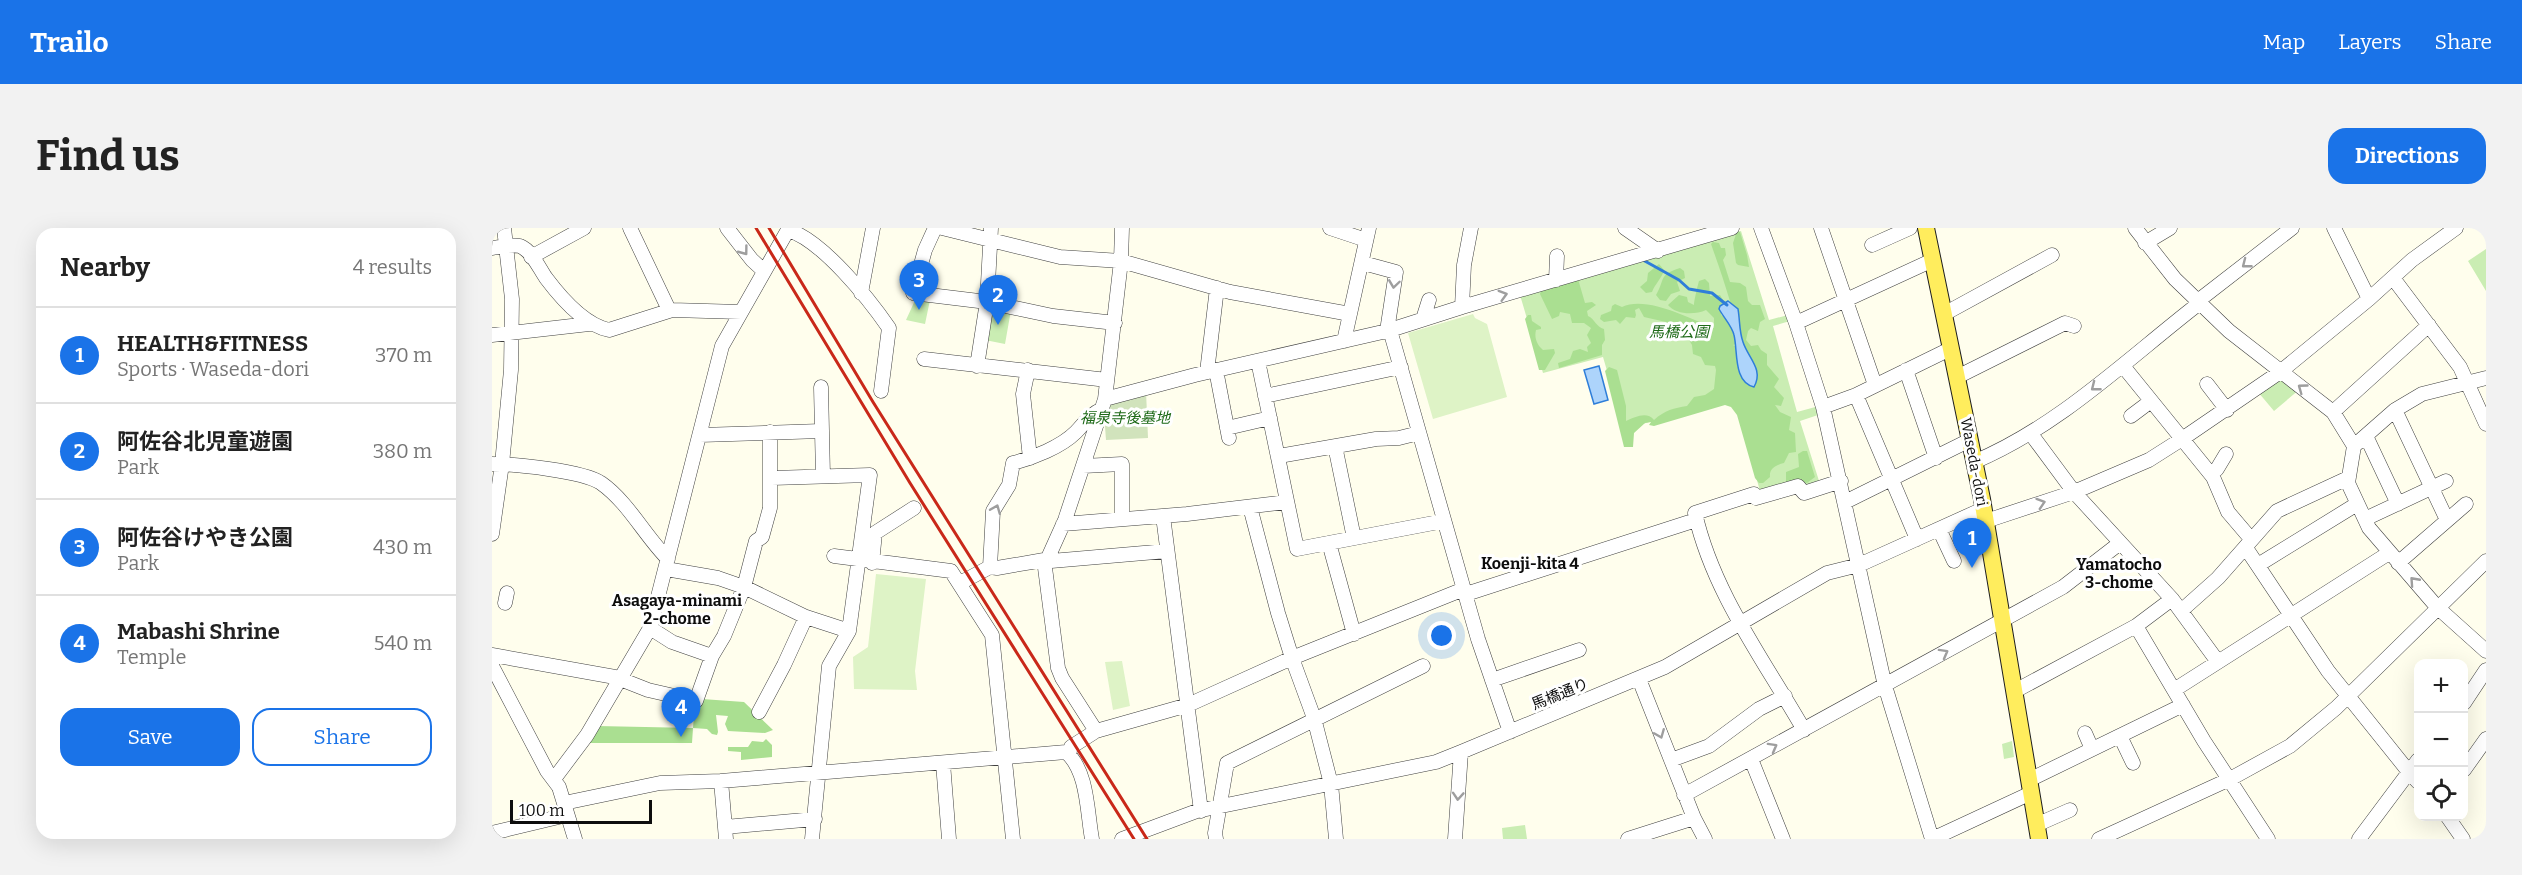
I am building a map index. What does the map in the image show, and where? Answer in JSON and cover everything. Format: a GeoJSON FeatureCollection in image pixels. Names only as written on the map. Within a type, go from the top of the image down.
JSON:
{"type":"FeatureCollection","features":[{"type":"Feature","properties":{"kind":"main road","name":"Waseda-dori"},"geometry":{"type":"LineString","coordinates":[[1926,228],[1984,515],[2037,832]]}},
{"type":"Feature","properties":{"kind":"street"},"geometry":{"type":"LineString","coordinates":[[492,534],[497,464],[511,370],[512,299],[499,247],[504,228]]}},
{"type":"Feature","properties":{"kind":"street"},"geometry":{"type":"LineString","coordinates":[[531,257],[584,228]]}},
{"type":"Feature","properties":{"kind":"street"},"geometry":{"type":"LineString","coordinates":[[630,228],[669,310]]}},
{"type":"Feature","properties":{"kind":"street"},"geometry":{"type":"LineString","coordinates":[[727,228],[752,260],[764,271]]}},
{"type":"Feature","properties":{"kind":"street"},"geometry":{"type":"LineString","coordinates":[[861,293],[873,228]]}},
{"type":"Feature","properties":{"kind":"street"},"geometry":{"type":"LineString","coordinates":[[935,228],[924,250],[913,293],[987,302],[1053,316],[1115,323]]}},
{"type":"Feature","properties":{"kind":"street"},"geometry":{"type":"LineString","coordinates":[[942,228],[990,234],[1060,257],[1121,261],[1281,303],[1350,314]]}},
{"type":"Feature","properties":{"kind":"street"},"geometry":{"type":"LineString","coordinates":[[1096,731],[1058,668],[1046,560],[1063,525],[1102,405],[1115,323],[1122,228]]}},
{"type":"Feature","properties":{"kind":"street"},"geometry":{"type":"LineString","coordinates":[[1330,228],[1368,234],[1344,341]]}},
{"type":"Feature","properties":{"kind":"street"},"geometry":{"type":"LineString","coordinates":[[1462,307],[1464,264],[1471,228]]}},
{"type":"Feature","properties":{"kind":"street"},"geometry":{"type":"LineString","coordinates":[[1624,228],[1658,251]]}},
{"type":"Feature","properties":{"kind":"street"},"geometry":{"type":"LineString","coordinates":[[990,567],[993,511],[1009,485],[1013,463],[1030,458],[1074,434],[1102,405],[1212,371],[1389,331],[1462,307],[1732,228]]}},
{"type":"Feature","properties":{"kind":"street"},"geometry":{"type":"LineString","coordinates":[[1761,228],[1796,322],[1823,407],[1885,686],[1932,839],[2030,787],[2092,749],[2183,705]]}},
{"type":"Feature","properties":{"kind":"street"},"geometry":{"type":"LineString","coordinates":[[1821,228],[1875,385]]}},
{"type":"Feature","properties":{"kind":"street"},"geometry":{"type":"LineString","coordinates":[[1872,245],[1910,228]]}},
{"type":"Feature","properties":{"kind":"street"},"geometry":{"type":"LineString","coordinates":[[2135,228],[2175,279],[2241,341],[2333,412],[2354,446]]}},
{"type":"Feature","properties":{"kind":"street"},"geometry":{"type":"LineString","coordinates":[[2145,243],[2170,228]]}},
{"type":"Feature","properties":{"kind":"street"},"geometry":{"type":"LineString","coordinates":[[1974,462],[2031,434],[2123,366],[2292,228]]}},
{"type":"Feature","properties":{"kind":"street"},"geometry":{"type":"LineString","coordinates":[[2334,228],[2369,299]]}},
{"type":"Feature","properties":{"kind":"street","name":"馬橋通り"},"geometry":{"type":"LineString","coordinates":[[1122,839],[1201,811],[1436,762],[1639,679],[1693,652],[1827,573],[1859,565],[1939,529],[2074,492],[2149,460],[2227,410],[2280,372],[2456,228]]}},
{"type":"Feature","properties":{"kind":"street"},"geometry":{"type":"LineString","coordinates":[[554,779],[587,735],[650,628],[722,346],[789,229],[812,242],[861,293],[889,328],[881,391]]}},
{"type":"Feature","properties":{"kind":"street"},"geometry":{"type":"LineString","coordinates":[[977,366],[987,302],[990,234]]}},
{"type":"Feature","properties":{"kind":"street"},"geometry":{"type":"LineString","coordinates":[[499,247],[518,245],[531,257],[547,280],[589,324]]}},
{"type":"Feature","properties":{"kind":"street"},"geometry":{"type":"LineString","coordinates":[[1944,314],[2052,255]]}},
{"type":"Feature","properties":{"kind":"street"},"geometry":{"type":"LineString","coordinates":[[1556,280],[1557,256]]}},
{"type":"Feature","properties":{"kind":"street"},"geometry":{"type":"LineString","coordinates":[[1796,322],[1847,301],[1933,260]]}},
{"type":"Feature","properties":{"kind":"street"},"geometry":{"type":"LineString","coordinates":[[1363,263],[1396,272],[1389,331],[1465,592],[1510,732]]}},
{"type":"Feature","properties":{"kind":"street"},"geometry":{"type":"LineString","coordinates":[[2393,278],[2460,367],[2486,424]]}},
{"type":"Feature","properties":{"kind":"street"},"geometry":{"type":"LineString","coordinates":[[1217,288],[1212,371],[1228,433],[1270,418]]}},
{"type":"Feature","properties":{"kind":"street"},"geometry":{"type":"LineString","coordinates":[[1423,320],[1428,300]]}},
{"type":"Feature","properties":{"kind":"street"},"geometry":{"type":"LineString","coordinates":[[492,336],[589,324],[609,330],[669,310],[741,312]]}},
{"type":"Feature","properties":{"kind":"street"},"geometry":{"type":"LineString","coordinates":[[1957,377],[2065,323],[2074,326]]}},
{"type":"Feature","properties":{"kind":"street"},"geometry":{"type":"LineString","coordinates":[[2333,412],[2429,325]]}},
{"type":"Feature","properties":{"kind":"street"},"geometry":{"type":"LineString","coordinates":[[1823,407],[1856,395],[1950,349]]}},
{"type":"Feature","properties":{"kind":"street"},"geometry":{"type":"LineString","coordinates":[[924,359],[1107,380]]}},
{"type":"Feature","properties":{"kind":"street"},"geometry":{"type":"LineString","coordinates":[[1258,361],[1297,549],[1444,521]]}},
{"type":"Feature","properties":{"kind":"street"},"geometry":{"type":"LineString","coordinates":[[2123,366],[2211,474],[2223,495],[2228,512],[2290,616],[2348,696],[2414,777],[2359,839]]}},
{"type":"Feature","properties":{"kind":"street"},"geometry":{"type":"LineString","coordinates":[[1265,396],[1401,367]]}},
{"type":"Feature","properties":{"kind":"street"},"geometry":{"type":"LineString","coordinates":[[1028,370],[1023,394],[1030,458]]}},
{"type":"Feature","properties":{"kind":"street"},"geometry":{"type":"LineString","coordinates":[[1906,370],[1936,458]]}},
{"type":"Feature","properties":{"kind":"street"},"geometry":{"type":"LineString","coordinates":[[2486,378],[2422,394],[2395,410],[2354,446],[2348,478],[2365,519],[2393,558],[2437,607],[2486,651]]}},
{"type":"Feature","properties":{"kind":"street"},"geometry":{"type":"LineString","coordinates":[[2207,384],[2227,410]]}},
{"type":"Feature","properties":{"kind":"street"},"geometry":{"type":"LineString","coordinates":[[821,387],[823,476]]}},
{"type":"Feature","properties":{"kind":"street"},"geometry":{"type":"LineString","coordinates":[[1856,395],[1917,539]]}},
{"type":"Feature","properties":{"kind":"street"},"geometry":{"type":"LineString","coordinates":[[2132,416],[2151,401]]}},
{"type":"Feature","properties":{"kind":"street"},"geometry":{"type":"LineString","coordinates":[[2395,410],[2447,520]]}},
{"type":"Feature","properties":{"kind":"street"},"geometry":{"type":"LineString","coordinates":[[700,435],[821,431]]}},
{"type":"Feature","properties":{"kind":"street"},"geometry":{"type":"LineString","coordinates":[[492,655],[620,679],[648,690],[696,701],[712,656],[724,636],[744,587],[756,541],[762,537],[770,508],[772,477],[770,432]]}},
{"type":"Feature","properties":{"kind":"street"},"geometry":{"type":"LineString","coordinates":[[1279,456],[1419,433]]}},
{"type":"Feature","properties":{"kind":"street"},"geometry":{"type":"LineString","coordinates":[[2031,434],[2074,492],[2172,598],[2218,662]]}},
{"type":"Feature","properties":{"kind":"street"},"geometry":{"type":"LineString","coordinates":[[2366,436],[2398,504]]}},
{"type":"Feature","properties":{"kind":"street"},"geometry":{"type":"LineString","coordinates":[[1845,502],[1970,440]]}},
{"type":"Feature","properties":{"kind":"street"},"geometry":{"type":"LineString","coordinates":[[1335,446],[1354,538]]}},
{"type":"Feature","properties":{"kind":"street"},"geometry":{"type":"LineString","coordinates":[[2211,474],[2226,454]]}},
{"type":"Feature","properties":{"kind":"street"},"geometry":{"type":"LineString","coordinates":[[497,464],[573,473],[600,482],[617,498],[667,564],[744,587],[806,616],[849,632]]}},
{"type":"Feature","properties":{"kind":"street"},"geometry":{"type":"LineString","coordinates":[[1083,466],[1122,464],[1122,519]]}},
{"type":"Feature","properties":{"kind":"street"},"geometry":{"type":"LineString","coordinates":[[772,477],[870,475],[865,562]]}},
{"type":"Feature","properties":{"kind":"street"},"geometry":{"type":"LineString","coordinates":[[2181,610],[2218,578],[2277,512],[2348,478]]}},
{"type":"Feature","properties":{"kind":"street"},"geometry":{"type":"LineString","coordinates":[[1804,730],[1711,567],[1695,513],[1754,494],[1756,498],[1798,486],[1804,493],[1841,481]]}},
{"type":"Feature","properties":{"kind":"street"},"geometry":{"type":"LineString","coordinates":[[2365,519],[2446,481]]}},
{"type":"Feature","properties":{"kind":"street"},"geometry":{"type":"LineString","coordinates":[[1063,525],[1287,502]]}},
{"type":"Feature","properties":{"kind":"street"},"geometry":{"type":"LineString","coordinates":[[2258,565],[2357,504]]}},
{"type":"Feature","properties":{"kind":"street"},"geometry":{"type":"LineString","coordinates":[[2174,690],[2290,616],[2393,558],[2466,504]]}},
{"type":"Feature","properties":{"kind":"street"},"geometry":{"type":"LineString","coordinates":[[1250,507],[1292,658],[1314,718],[1331,784],[1336,839]]}},
{"type":"Feature","properties":{"kind":"street"},"geometry":{"type":"LineString","coordinates":[[812,839],[829,666],[849,632],[865,562],[875,533],[914,508]]}},
{"type":"Feature","properties":{"kind":"street"},"geometry":{"type":"LineString","coordinates":[[1163,516],[1201,811]]}},
{"type":"Feature","properties":{"kind":"street"},"geometry":{"type":"LineString","coordinates":[[1069,754],[1071,747],[1096,731],[1188,705],[1292,658],[1465,592],[1696,520]]}},
{"type":"Feature","properties":{"kind":"street"},"geometry":{"type":"LineString","coordinates":[[1939,529],[1954,561]]}},
{"type":"Feature","properties":{"kind":"street"},"geometry":{"type":"LineString","coordinates":[[1329,543],[1354,634]]}},
{"type":"Feature","properties":{"kind":"street"},"geometry":{"type":"LineString","coordinates":[[1684,795],[2063,587],[2120,543]]}},
{"type":"Feature","properties":{"kind":"street"},"geometry":{"type":"LineString","coordinates":[[960,583],[990,567],[997,568],[1046,560],[1074,560],[1167,551]]}},
{"type":"Feature","properties":{"kind":"street"},"geometry":{"type":"LineString","coordinates":[[834,556],[865,562],[951,571],[960,583],[992,635],[1013,839]]}},
{"type":"Feature","properties":{"kind":"street"},"geometry":{"type":"LineString","coordinates":[[2099,839],[2230,779],[2290,746],[2348,696],[2486,561]]}},
{"type":"Feature","properties":{"kind":"street"},"geometry":{"type":"LineString","coordinates":[[2015,691],[2136,626],[2172,598]]}},
{"type":"Feature","properties":{"kind":"street"},"geometry":{"type":"LineString","coordinates":[[759,712],[806,616]]}},
{"type":"Feature","properties":{"kind":"street"},"geometry":{"type":"LineString","coordinates":[[2136,626],[2268,839]]}},
{"type":"Feature","properties":{"kind":"street"},"geometry":{"type":"LineString","coordinates":[[650,628],[672,642],[712,656]]}},
{"type":"Feature","properties":{"kind":"street"},"geometry":{"type":"LineString","coordinates":[[1492,680],[1579,650]]}},
{"type":"Feature","properties":{"kind":"street"},"geometry":{"type":"LineString","coordinates":[[492,666],[547,771],[554,779],[575,839]]}},
{"type":"Feature","properties":{"kind":"street"},"geometry":{"type":"LineString","coordinates":[[1216,839],[1227,763],[1423,666]]}},
{"type":"Feature","properties":{"kind":"street"},"geometry":{"type":"LineString","coordinates":[[2468,696],[2486,670]]}},
{"type":"Feature","properties":{"kind":"street"},"geometry":{"type":"LineString","coordinates":[[1639,679],[1684,795],[1705,839]]}},
{"type":"Feature","properties":{"kind":"street"},"geometry":{"type":"LineString","coordinates":[[1671,760],[1709,746],[1759,709],[1785,696]]}},
{"type":"Feature","properties":{"kind":"street"},"geometry":{"type":"LineString","coordinates":[[2085,733],[2092,749]]}},
{"type":"Feature","properties":{"kind":"street"},"geometry":{"type":"LineString","coordinates":[[2120,736],[2133,763]]}},
{"type":"Feature","properties":{"kind":"street"},"geometry":{"type":"LineString","coordinates":[[2465,767],[2486,739]]}},
{"type":"Feature","properties":{"kind":"street"},"geometry":{"type":"LineString","coordinates":[[492,833],[566,809],[660,783],[721,781],[1066,752],[1079,770],[1092,839]]}},
{"type":"Feature","properties":{"kind":"street"},"geometry":{"type":"LineString","coordinates":[[1455,839],[1461,752]]}},
{"type":"Feature","properties":{"kind":"street"},"geometry":{"type":"LineString","coordinates":[[1751,759],[1783,839]]}},
{"type":"Feature","properties":{"kind":"street"},"geometry":{"type":"LineString","coordinates":[[943,763],[949,839]]}},
{"type":"Feature","properties":{"kind":"street"},"geometry":{"type":"LineString","coordinates":[[721,781],[725,833],[815,819]]}},
{"type":"Feature","properties":{"kind":"street"},"geometry":{"type":"LineString","coordinates":[[2037,832],[2070,810]]}},
{"type":"Feature","properties":{"kind":"street"},"geometry":{"type":"LineString","coordinates":[[1628,839],[1694,818]]}},
{"type":"Feature","properties":{"kind":"street"},"geometry":{"type":"LineString","coordinates":[[2450,821],[2463,839]]}},
{"type":"Feature","properties":{"kind":"green space"},"geometry":{"type":"Polygon","coordinates":[[[1737,231],[1740,232],[1749,267],[1736,263],[1733,243],[1737,231]]]}},
{"type":"Feature","properties":{"kind":"green space","name":"馬橋公園"},"geometry":{"type":"Polygon","coordinates":[[[1741,231],[1769,320],[1788,315],[1790,321],[1773,326],[1797,412],[1819,406],[1821,414],[1800,421],[1820,484],[1760,491],[1734,399],[1624,429],[1603,357],[1543,373],[1520,295],[1741,231]]]}},
{"type":"Feature","properties":{"kind":"green space"},"geometry":{"type":"Polygon","coordinates":[[[1713,242],[1725,248],[1726,255],[1723,260],[1730,282],[1740,283],[1746,287],[1748,301],[1752,305],[1760,305],[1765,319],[1760,322],[1758,331],[1751,328],[1748,331],[1746,340],[1751,346],[1758,345],[1767,354],[1767,365],[1779,379],[1774,387],[1784,398],[1781,406],[1775,405],[1780,412],[1791,417],[1789,430],[1795,433],[1796,452],[1789,453],[1784,463],[1774,467],[1770,477],[1763,483],[1759,483],[1755,478],[1737,415],[1731,407],[1725,405],[1654,426],[1649,425],[1651,422],[1645,423],[1634,433],[1633,447],[1624,447],[1605,371],[1609,367],[1617,370],[1626,406],[1626,421],[1644,415],[1654,420],[1670,410],[1687,406],[1694,397],[1705,395],[1714,389],[1715,366],[1705,365],[1701,357],[1693,354],[1692,345],[1680,325],[1673,329],[1666,322],[1644,317],[1639,308],[1635,310],[1635,318],[1626,317],[1620,324],[1616,320],[1604,322],[1600,319],[1601,315],[1611,311],[1615,304],[1622,307],[1643,304],[1681,314],[1714,328],[1714,318],[1706,310],[1686,313],[1676,311],[1668,305],[1679,295],[1687,297],[1688,302],[1694,305],[1699,281],[1705,279],[1709,283],[1710,296],[1720,295],[1723,300],[1721,315],[1732,327],[1736,344],[1733,345],[1742,350],[1732,309],[1711,244],[1713,242]]]}},
{"type":"Feature","properties":{"kind":"green space"},"geometry":{"type":"Polygon","coordinates":[[[2486,249],[2486,291],[2468,261],[2486,249]]]}},
{"type":"Feature","properties":{"kind":"green space"},"geometry":{"type":"Polygon","coordinates":[[[1659,264],[1664,270],[1663,273],[1652,292],[1646,293],[1640,287],[1647,281],[1648,273],[1659,264]]]}},
{"type":"Feature","properties":{"kind":"green space"},"geometry":{"type":"Polygon","coordinates":[[[1680,268],[1684,271],[1685,278],[1677,282],[1680,291],[1671,294],[1666,301],[1660,300],[1656,295],[1665,275],[1680,268]]]}},
{"type":"Feature","properties":{"kind":"green space"},"geometry":{"type":"Polygon","coordinates":[[[1578,279],[1585,303],[1592,302],[1596,305],[1587,311],[1588,316],[1604,329],[1605,340],[1602,345],[1602,355],[1559,368],[1558,363],[1570,359],[1573,351],[1580,349],[1588,352],[1587,347],[1591,343],[1587,335],[1591,328],[1584,323],[1572,323],[1570,314],[1560,312],[1559,316],[1552,319],[1540,294],[1541,290],[1578,279]]]}},
{"type":"Feature","properties":{"kind":"green space"},"geometry":{"type":"Polygon","coordinates":[[[917,296],[930,300],[925,324],[906,320],[917,296]]]}},
{"type":"Feature","properties":{"kind":"green space"},"geometry":{"type":"Polygon","coordinates":[[[991,307],[1011,310],[1005,344],[985,340],[991,307]]]}},
{"type":"Feature","properties":{"kind":"green space"},"geometry":{"type":"Polygon","coordinates":[[[1473,314],[1475,318],[1487,324],[1507,397],[1433,419],[1408,333],[1473,314]]]}},
{"type":"Feature","properties":{"kind":"green space"},"geometry":{"type":"Polygon","coordinates":[[[1531,315],[1532,321],[1541,327],[1535,333],[1539,346],[1543,350],[1554,349],[1555,353],[1545,370],[1539,370],[1525,319],[1531,315]]]}},
{"type":"Feature","properties":{"kind":"green space"},"geometry":{"type":"Polygon","coordinates":[[[2279,377],[2300,389],[2274,411],[2258,392],[2279,377]]]}},
{"type":"Feature","properties":{"kind":"green space","name":"福泉寺後墓地"},"geometry":{"type":"Polygon","coordinates":[[[1146,391],[1148,438],[1106,440],[1104,413],[1110,400],[1146,391]]]}},
{"type":"Feature","properties":{"kind":"green space"},"geometry":{"type":"Polygon","coordinates":[[[1807,451],[1815,477],[1807,483],[1796,480],[1786,483],[1786,472],[1799,467],[1798,454],[1807,451]]]}},
{"type":"Feature","properties":{"kind":"green space"},"geometry":{"type":"Polygon","coordinates":[[[876,574],[926,579],[915,671],[917,690],[854,689],[853,657],[868,647],[876,574]]]}},
{"type":"Feature","properties":{"kind":"green space"},"geometry":{"type":"Polygon","coordinates":[[[1122,661],[1130,706],[1113,710],[1105,662],[1122,661]]]}},
{"type":"Feature","properties":{"kind":"green space"},"geometry":{"type":"Polygon","coordinates":[[[702,699],[744,702],[773,730],[765,733],[728,731],[725,724],[728,716],[716,715],[717,735],[707,729],[693,728],[695,703],[702,699]]]}},
{"type":"Feature","properties":{"kind":"green space"},"geometry":{"type":"Polygon","coordinates":[[[597,726],[693,728],[692,743],[585,743],[597,726]]]}},
{"type":"Feature","properties":{"kind":"green space"},"geometry":{"type":"Polygon","coordinates":[[[766,739],[772,745],[772,757],[741,760],[741,752],[728,751],[728,747],[748,747],[752,741],[763,742],[766,739]]]}},
{"type":"Feature","properties":{"kind":"green space"},"geometry":{"type":"Polygon","coordinates":[[[2012,741],[2014,757],[2004,759],[2002,744],[2012,741]]]}},
{"type":"Feature","properties":{"kind":"green space"},"geometry":{"type":"Polygon","coordinates":[[[1525,825],[1527,839],[1503,839],[1502,828],[1525,825]]]}},
{"type":"Feature","properties":{"kind":"water"},"geometry":{"type":"Polygon","coordinates":[[[1728,301],[1738,309],[1745,348],[1756,369],[1757,381],[1754,387],[1747,384],[1739,373],[1733,332],[1719,309],[1728,301]]]}},
{"type":"Feature","properties":{"kind":"water"},"geometry":{"type":"Polygon","coordinates":[[[1599,366],[1608,400],[1594,404],[1584,370],[1599,366]]]}},
{"type":"Feature","properties":{"kind":"waterway"},"geometry":{"type":"LineString","coordinates":[[1643,260],[1679,280],[1689,289],[1712,293],[1727,305]]}},
{"type":"Feature","properties":{"kind":"railway"},"geometry":{"type":"LineString","coordinates":[[756,228],[910,483],[1134,839]]}},
{"type":"Feature","properties":{"kind":"railway"},"geometry":{"type":"LineString","coordinates":[[769,228],[873,402],[1147,839]]}},
{"type":"Feature","properties":{"kind":"place","name":"阿佐谷けやき公園"},"geometry":{"type":"Point","coordinates":[919,310]}},
{"type":"Feature","properties":{"kind":"place","name":"阿佐谷北児童遊園"},"geometry":{"type":"Point","coordinates":[998,325]}},
{"type":"Feature","properties":{"kind":"place","name":"HEALTH&FITNESS"},"geometry":{"type":"Point","coordinates":[1972,568]}},
{"type":"Feature","properties":{"kind":"place","name":"Mabashi Shrine"},"geometry":{"type":"Point","coordinates":[681,737]}},
{"type":"Feature","properties":{"kind":"district","name":"Koenji-kita 4"},"geometry":{"type":"Point","coordinates":[1530,563]}},
{"type":"Feature","properties":{"kind":"district","name":"Yamatocho 3-chome"},"geometry":{"type":"Point","coordinates":[2119,573]}},
{"type":"Feature","properties":{"kind":"district","name":"Asagaya-minami 2-chome"},"geometry":{"type":"Point","coordinates":[677,609]}}]}
